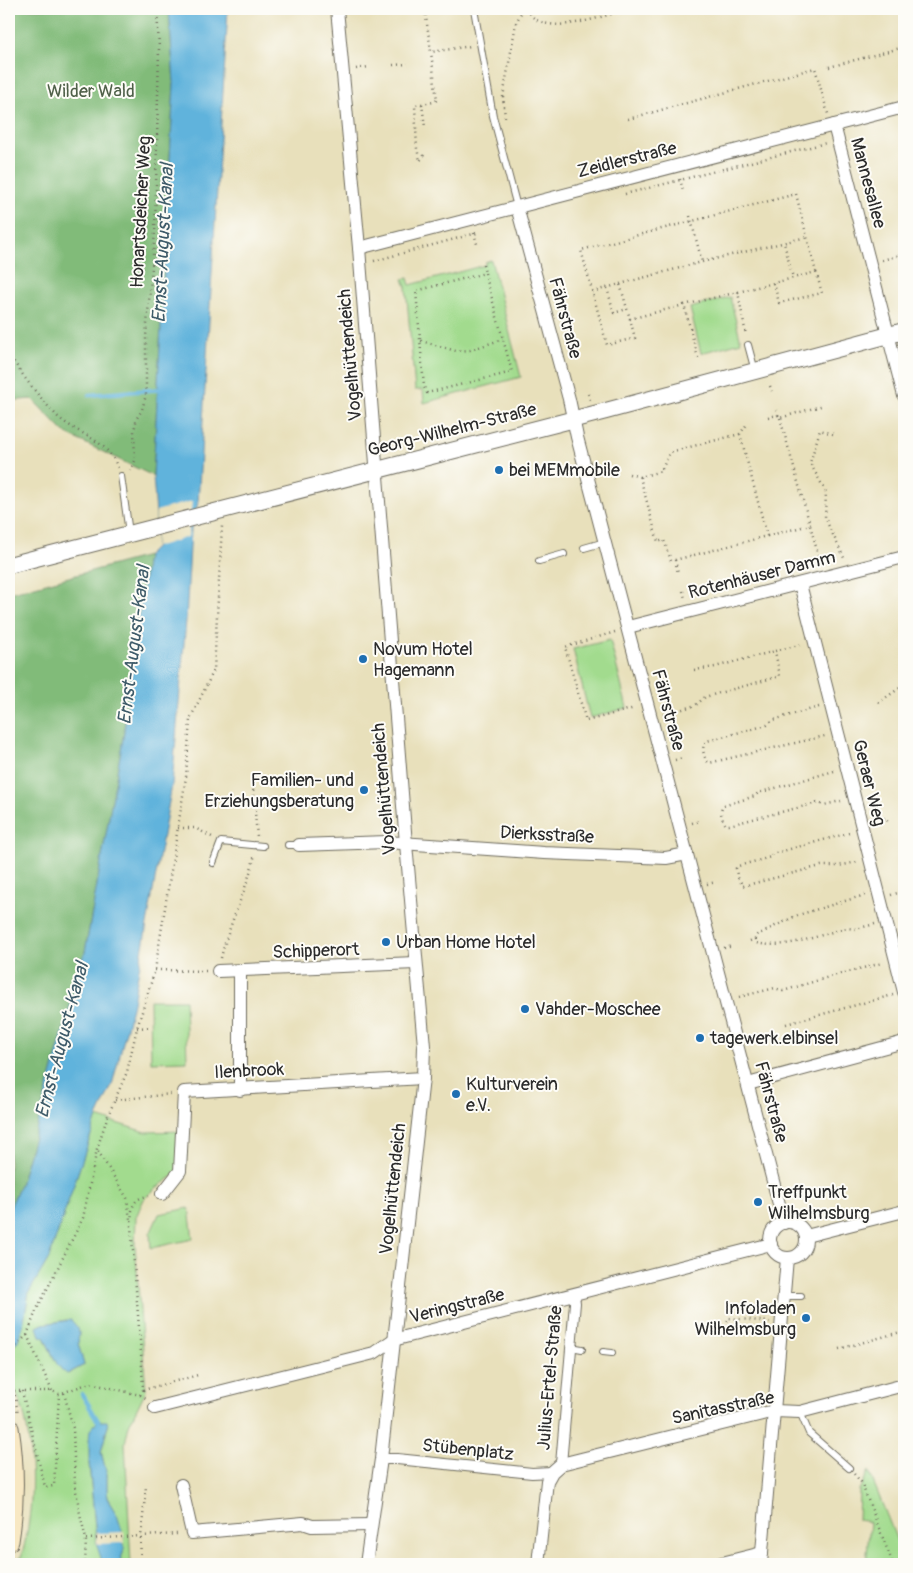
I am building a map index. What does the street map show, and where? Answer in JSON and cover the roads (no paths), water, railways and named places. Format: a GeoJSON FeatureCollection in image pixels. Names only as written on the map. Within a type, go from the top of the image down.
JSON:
{"type":"FeatureCollection","features":[{"type":"Feature","properties":{"kind":"main road"},"geometry":{"type":"LineString","coordinates":[[9,1428],[14,1464],[14,1506],[9,1541]]}},
{"type":"Feature","properties":{"kind":"street","name":"Vogelhüttendeich"},"geometry":{"type":"LineString","coordinates":[[337,9],[360,248],[406,844],[424,1046],[423,1078],[380,1459],[366,1564]]}},
{"type":"Feature","properties":{"kind":"street","name":"Zeidlerstraße"},"geometry":{"type":"LineString","coordinates":[[360,248],[904,107]]}},
{"type":"Feature","properties":{"kind":"street","name":"Mannesallee"},"geometry":{"type":"LineString","coordinates":[[834,125],[871,262],[897,333],[904,396]]}},
{"type":"Feature","properties":{"kind":"street","name":"Fährstraße"},"geometry":{"type":"LineString","coordinates":[[517,207],[784,1223]]}},
{"type":"Feature","properties":{"kind":"street","name":"Georg-Wilhelm-Straße"},"geometry":{"type":"LineString","coordinates":[[9,565],[755,372],[897,333]]}},
{"type":"Feature","properties":{"kind":"street","name":"Rotenhäuser Damm"},"geometry":{"type":"LineString","coordinates":[[628,627],[904,557]]}},
{"type":"Feature","properties":{"kind":"street","name":"Geraer Weg"},"geometry":{"type":"LineString","coordinates":[[800,584],[896,959],[900,993]]}},
{"type":"Feature","properties":{"kind":"street","name":"Dierksstraße"},"geometry":{"type":"LineString","coordinates":[[293,845],[387,842],[544,853],[666,858],[687,854]]}},
{"type":"Feature","properties":{"kind":"street","name":"Schipperort"},"geometry":{"type":"LineString","coordinates":[[218,971],[416,964]]}},
{"type":"Feature","properties":{"kind":"street"},"geometry":{"type":"LineString","coordinates":[[240,971],[240,1090]]}},
{"type":"Feature","properties":{"kind":"street"},"geometry":{"type":"LineString","coordinates":[[748,1084],[904,1042]]}},
{"type":"Feature","properties":{"kind":"street","name":"Ilenbrook"},"geometry":{"type":"LineString","coordinates":[[162,1194],[180,1170],[184,1092],[423,1078]]}},
{"type":"Feature","properties":{"kind":"street"},"geometry":{"type":"LineString","coordinates":[[806,1236],[904,1210]]}},
{"type":"Feature","properties":{"kind":"street"},"geometry":{"type":"LineString","coordinates":[[784,1223],[798,1225],[806,1236],[805,1247],[802,1252],[792,1258],[776,1254],[771,1244],[773,1231],[784,1223]]}},
{"type":"Feature","properties":{"kind":"street","name":"Veringstraße"},"geometry":{"type":"LineString","coordinates":[[159,1407],[374,1353],[393,1340],[477,1324],[574,1295],[771,1244]]}},
{"type":"Feature","properties":{"kind":"street"},"geometry":{"type":"LineString","coordinates":[[718,1564],[761,1559],[787,1258]]}},
{"type":"Feature","properties":{"kind":"street","name":"Julius-Ertel-Straße"},"geometry":{"type":"LineString","coordinates":[[538,1564],[547,1481],[556,1468],[571,1347],[574,1295]]}},
{"type":"Feature","properties":{"kind":"street","name":"Sanitasstraße"},"geometry":{"type":"LineString","coordinates":[[556,1468],[774,1411],[800,1412],[904,1385]]}},
{"type":"Feature","properties":{"kind":"street","name":"Stübenplatz"},"geometry":{"type":"LineString","coordinates":[[380,1459],[397,1459],[532,1473],[556,1468]]}},
{"type":"Feature","properties":{"kind":"street"},"geometry":{"type":"LineString","coordinates":[[181,1485],[192,1533],[304,1523],[312,1526],[371,1525]]}},
{"type":"Feature","properties":{"kind":"lane"},"geometry":{"type":"LineString","coordinates":[[474,9],[499,137],[517,207]]}},
{"type":"Feature","properties":{"kind":"lane"},"geometry":{"type":"LineString","coordinates":[[748,345],[755,372]]}},
{"type":"Feature","properties":{"kind":"lane"},"geometry":{"type":"LineString","coordinates":[[121,476],[129,534]]}},
{"type":"Feature","properties":{"kind":"lane"},"geometry":{"type":"LineString","coordinates":[[584,548],[605,542]]}},
{"type":"Feature","properties":{"kind":"lane"},"geometry":{"type":"LineString","coordinates":[[539,561],[564,554]]}},
{"type":"Feature","properties":{"kind":"lane"},"geometry":{"type":"LineString","coordinates":[[213,863],[221,842],[260,845]]}},
{"type":"Feature","properties":{"kind":"lane"},"geometry":{"type":"LineString","coordinates":[[784,1296],[802,1296]]}},
{"type":"Feature","properties":{"kind":"lane"},"geometry":{"type":"LineString","coordinates":[[571,1347],[582,1349]]}},
{"type":"Feature","properties":{"kind":"lane"},"geometry":{"type":"LineString","coordinates":[[603,1352],[612,1353]]}},
{"type":"Feature","properties":{"kind":"lane"},"geometry":{"type":"LineString","coordinates":[[800,1412],[809,1434],[849,1468]]}},
{"type":"Feature","properties":{"kind":"water","name":"Ernst-August-Kanal"},"geometry":{"type":"Polygon","coordinates":[[[169,9],[228,9],[198,503],[191,529],[186,620],[172,785],[132,1008],[112,1085],[97,1117],[49,1258],[29,1292],[18,1341],[9,1347],[9,1210],[21,1182],[85,952],[123,739],[147,556],[156,547],[153,476],[174,83],[169,9]]]}},
{"type":"Feature","properties":{"kind":"water"},"geometry":{"type":"Polygon","coordinates":[[[71,1320],[78,1328],[78,1343],[84,1365],[67,1374],[57,1364],[44,1337],[40,1336],[37,1327],[43,1324],[71,1320]]]}},
{"type":"Feature","properties":{"kind":"water"},"geometry":{"type":"Polygon","coordinates":[[[98,1421],[107,1421],[108,1425],[101,1452],[107,1475],[109,1502],[117,1515],[124,1537],[124,1550],[119,1564],[103,1564],[97,1546],[89,1463],[89,1440],[90,1430],[98,1421]]]}},
{"type":"Feature","properties":{"kind":"waterway"},"geometry":{"type":"LineString","coordinates":[[89,395],[162,389]]}},
{"type":"Feature","properties":{"kind":"waterway"},"geometry":{"type":"LineString","coordinates":[[82,1394],[98,1421]]}},
{"type":"Feature","properties":{"kind":"place","name":"bei MEMmobile"},"geometry":{"type":"Point","coordinates":[499,470]}},
{"type":"Feature","properties":{"kind":"place","name":"Novum Hotel Hagemann"},"geometry":{"type":"Point","coordinates":[363,659]}},
{"type":"Feature","properties":{"kind":"place","name":"Familien- und Erziehungsberatung"},"geometry":{"type":"Point","coordinates":[364,790]}},
{"type":"Feature","properties":{"kind":"place","name":"Urban Home Hotel"},"geometry":{"type":"Point","coordinates":[386,942]}},
{"type":"Feature","properties":{"kind":"place","name":"Vahder-Moschee"},"geometry":{"type":"Point","coordinates":[525,1009]}},
{"type":"Feature","properties":{"kind":"place","name":"tagewerk.elbinsel"},"geometry":{"type":"Point","coordinates":[700,1038]}},
{"type":"Feature","properties":{"kind":"place","name":"Kulturverein e.V."},"geometry":{"type":"Point","coordinates":[456,1094]}},
{"type":"Feature","properties":{"kind":"place","name":"Treffpunkt Wilhelmsburg"},"geometry":{"type":"Point","coordinates":[758,1202]}},
{"type":"Feature","properties":{"kind":"place","name":"Infoladen Wilhelmsburg"},"geometry":{"type":"Point","coordinates":[806,1318]}},
{"type":"Feature","properties":{"kind":"park label","name":"Wilder Wald"},"geometry":{"type":"Point","coordinates":[91,91]}}]}
